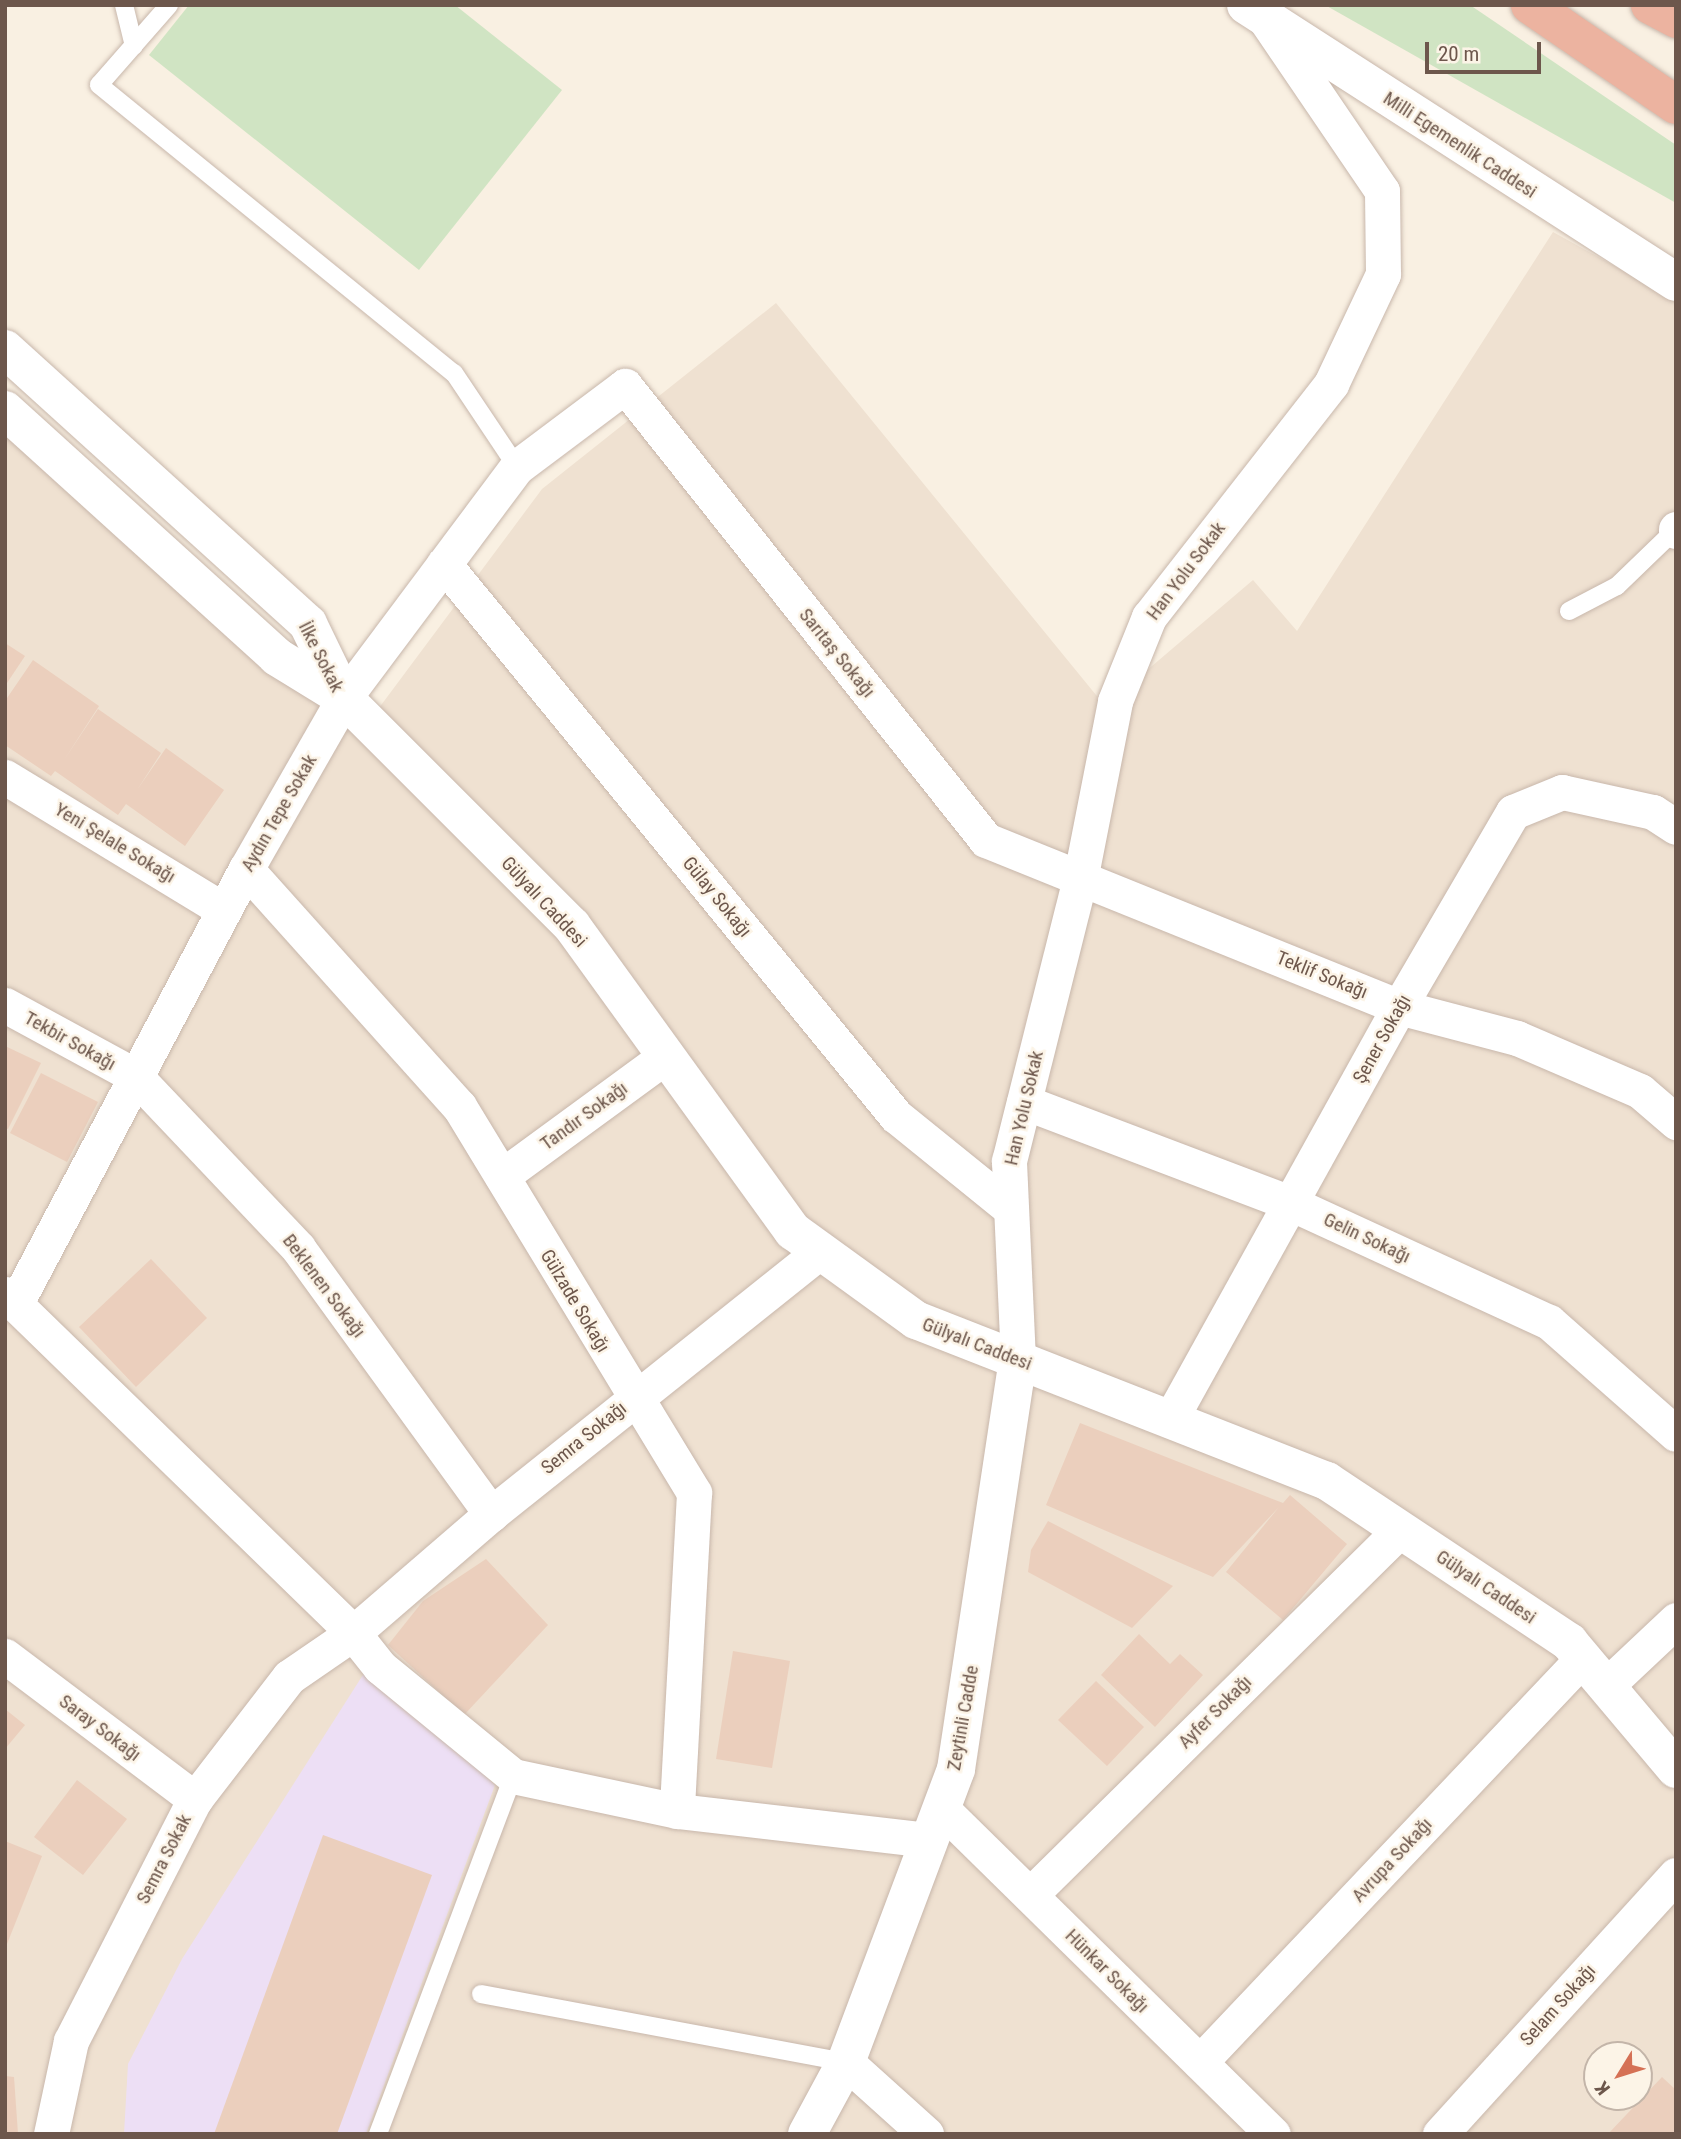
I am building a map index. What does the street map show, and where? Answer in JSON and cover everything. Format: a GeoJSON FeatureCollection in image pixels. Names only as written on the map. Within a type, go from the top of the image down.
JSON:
{"type":"FeatureCollection","features":[{"type":"Feature","properties":{"kind":"highway"},"geometry":{"type":"LineString","coordinates":[[1531,5],[1676,104]]}},
{"type":"Feature","properties":{"kind":"highway"},"geometry":{"type":"LineString","coordinates":[[1650,5],[1676,19]]}},
{"type":"Feature","properties":{"kind":"street","name":"Milli Egemenlik Caddesi"},"geometry":{"type":"LineString","coordinates":[[1265,9],[1676,253]]}},
{"type":"Feature","properties":{"kind":"street","name":"Milli Egemenlik Caddesi"},"geometry":{"type":"LineString","coordinates":[[1265,9],[1676,282]]}},
{"type":"Feature","properties":{"kind":"street","name":"Han Yolu Sokak"},"geometry":{"type":"LineString","coordinates":[[1018,1360],[1009,1161],[1082,876],[1115,701],[1149,617],[1331,384],[1383,274],[1382,191],[1265,9]]}},
{"type":"Feature","properties":{"kind":"street","name":"İlke Sokak"},"geometry":{"type":"LineString","coordinates":[[5,349],[308,624],[344,698]]}},
{"type":"Feature","properties":{"kind":"street","name":"Sarıtaş Sokağı"},"geometry":{"type":"LineString","coordinates":[[625,386],[986,839],[1082,876]]}},
{"type":"Feature","properties":{"kind":"street","name":"Aydın Tepe Sokak"},"geometry":{"type":"LineString","coordinates":[[9,1302],[246,869],[344,698],[517,467],[625,386]]}},
{"type":"Feature","properties":{"kind":"street","name":"İlke Sokak"},"geometry":{"type":"LineString","coordinates":[[5,410],[277,657],[344,698]]}},
{"type":"Feature","properties":{"kind":"street","name":"Gülay Sokağı"},"geometry":{"type":"LineString","coordinates":[[444,564],[896,1116],[1011,1209]]}},
{"type":"Feature","properties":{"kind":"street","name":"Gülyalı Caddesi"},"geometry":{"type":"LineString","coordinates":[[344,698],[572,926],[793,1230],[916,1320],[1327,1481],[1569,1642],[1676,1769]]}},
{"type":"Feature","properties":{"kind":"street","name":"Yeni Şelale Sokağı"},"geometry":{"type":"LineString","coordinates":[[5,777],[224,910]]}},
{"type":"Feature","properties":{"kind":"street","name":"Şener Sokağı"},"geometry":{"type":"LineString","coordinates":[[1170,1420],[1399,1007],[1513,812],[1562,792],[1653,812],[1676,827]]}},
{"type":"Feature","properties":{"kind":"street","name":"Gülzade Sokağı"},"geometry":{"type":"LineString","coordinates":[[246,869],[459,1106],[633,1399],[694,1493],[677,1811]]}},
{"type":"Feature","properties":{"kind":"street","name":"Teklif Sokağı"},"geometry":{"type":"LineString","coordinates":[[1082,876],[1399,1007],[1517,1038],[1640,1091],[1676,1122]]}},
{"type":"Feature","properties":{"kind":"street","name":"Tekbir Sokağı"},"geometry":{"type":"LineString","coordinates":[[5,1005],[135,1076]]}},
{"type":"Feature","properties":{"kind":"street","name":"Tandır Sokağı"},"geometry":{"type":"LineString","coordinates":[[502,1176],[666,1056]]}},
{"type":"Feature","properties":{"kind":"street","name":"Beklenen Sokağı"},"geometry":{"type":"LineString","coordinates":[[135,1076],[298,1248],[491,1514]]}},
{"type":"Feature","properties":{"kind":"street","name":"Gelin Sokağı"},"geometry":{"type":"LineString","coordinates":[[1024,1102],[1290,1203],[1549,1322],[1676,1434]]}},
{"type":"Feature","properties":{"kind":"street","name":"Semra Sokağı"},"geometry":{"type":"LineString","coordinates":[[353,1633],[491,1514],[821,1251]]}},
{"type":"Feature","properties":{"kind":"street"},"geometry":{"type":"LineString","coordinates":[[9,1302],[353,1633],[380,1667],[513,1776],[677,1811],[935,1824]]}},
{"type":"Feature","properties":{"kind":"street","name":"Zeytinli Cadde"},"geometry":{"type":"LineString","coordinates":[[807,2134],[846,2062],[956,1769],[1018,1360]]}},
{"type":"Feature","properties":{"kind":"street","name":"Ayfer Sokağı"},"geometry":{"type":"LineString","coordinates":[[1030,1895],[1400,1530]]}},
{"type":"Feature","properties":{"kind":"street","name":"Avrupa Sokağı"},"geometry":{"type":"LineString","coordinates":[[1200,2062],[1595,1672],[1676,1620]]}},
{"type":"Feature","properties":{"kind":"street","name":"Semra Sokak"},"geometry":{"type":"LineString","coordinates":[[51,2134],[71,2041],[195,1799],[289,1677],[353,1633]]}},
{"type":"Feature","properties":{"kind":"street","name":"Saray Sokağı"},"geometry":{"type":"LineString","coordinates":[[5,1656],[195,1799]]}},
{"type":"Feature","properties":{"kind":"street","name":"Hünkar Sokağı"},"geometry":{"type":"LineString","coordinates":[[935,1824],[1030,1895],[1273,2134]]}},
{"type":"Feature","properties":{"kind":"street","name":"Selam Sokağı"},"geometry":{"type":"LineString","coordinates":[[1440,2134],[1676,1875]]}},
{"type":"Feature","properties":{"kind":"street"},"geometry":{"type":"LineString","coordinates":[[846,2062],[926,2134]]}},
{"type":"Feature","properties":{"kind":"lane"},"geometry":{"type":"LineString","coordinates":[[124,5],[134,46]]}},
{"type":"Feature","properties":{"kind":"lane"},"geometry":{"type":"LineString","coordinates":[[169,5],[99,86],[454,373],[517,467]]}},
{"type":"Feature","properties":{"kind":"lane"},"geometry":{"type":"LineString","coordinates":[[1569,611],[1617,586],[1676,530]]}},
{"type":"Feature","properties":{"kind":"lane"},"geometry":{"type":"LineString","coordinates":[[378,2134],[513,1776]]}},
{"type":"Feature","properties":{"kind":"lane"},"geometry":{"type":"LineString","coordinates":[[481,1994],[846,2062]]}},
{"type":"Feature","properties":{"kind":"shaded area"},"geometry":{"type":"Polygon","coordinates":[[[1553,232],[1676,300],[1676,2134],[5,2134],[5,401],[370,720],[542,489],[776,303],[1105,706],[1253,580],[1297,631],[1553,232]]]}},
{"type":"Feature","properties":{"kind":"shaded area"},"geometry":{"type":"Polygon","coordinates":[[[368,1667],[495,1785],[366,2134],[124,2134],[128,2064],[182,1959],[368,1667]]]}},
{"type":"Feature","properties":{"kind":"green space"},"geometry":{"type":"Polygon","coordinates":[[[189,5],[455,5],[562,90],[419,270],[149,55],[189,5]]]}},
{"type":"Feature","properties":{"kind":"green space"},"geometry":{"type":"Polygon","coordinates":[[[1325,5],[1470,5],[1676,145],[1676,203],[1325,5]]]}},
{"type":"Feature","properties":{"kind":"building"},"geometry":{"type":"Polygon","coordinates":[[[5,643],[25,656],[5,686],[5,643]]]}},
{"type":"Feature","properties":{"kind":"building"},"geometry":{"type":"Polygon","coordinates":[[[33,660],[99,706],[64,760],[98,709],[161,753],[137,790],[166,748],[224,790],[185,846],[126,804],[118,815],[55,771],[51,776],[5,745],[5,701],[33,660]]]}},
{"type":"Feature","properties":{"kind":"building"},"geometry":{"type":"Polygon","coordinates":[[[5,1046],[41,1063],[8,1129],[5,1128],[5,1046]]]}},
{"type":"Feature","properties":{"kind":"building"},"geometry":{"type":"Polygon","coordinates":[[[41,1073],[98,1102],[67,1162],[10,1133],[41,1073]]]}},
{"type":"Feature","properties":{"kind":"building"},"geometry":{"type":"Polygon","coordinates":[[[151,1259],[207,1318],[136,1387],[79,1327],[151,1259]]]}},
{"type":"Feature","properties":{"kind":"building"},"geometry":{"type":"Polygon","coordinates":[[[1080,1423],[1283,1503],[1290,1495],[1347,1544],[1283,1620],[1226,1572],[1279,1507],[1213,1577],[1046,1505],[1080,1423]]]}},
{"type":"Feature","properties":{"kind":"building"},"geometry":{"type":"Polygon","coordinates":[[[1048,1521],[1173,1586],[1132,1628],[1028,1572],[1031,1550],[1048,1521]]]}},
{"type":"Feature","properties":{"kind":"building"},"geometry":{"type":"Polygon","coordinates":[[[486,1559],[548,1625],[464,1715],[388,1645],[423,1601],[486,1559]]]}},
{"type":"Feature","properties":{"kind":"building"},"geometry":{"type":"Polygon","coordinates":[[[1139,1634],[1170,1664],[1180,1654],[1203,1675],[1155,1727],[1101,1675],[1139,1634]]]}},
{"type":"Feature","properties":{"kind":"building"},"geometry":{"type":"Polygon","coordinates":[[[733,1651],[790,1661],[772,1768],[716,1759],[733,1651]]]}},
{"type":"Feature","properties":{"kind":"building"},"geometry":{"type":"Polygon","coordinates":[[[1096,1681],[1144,1727],[1107,1766],[1058,1720],[1096,1681]]]}},
{"type":"Feature","properties":{"kind":"building"},"geometry":{"type":"Polygon","coordinates":[[[5,1709],[25,1725],[5,1749],[5,1709]]]}},
{"type":"Feature","properties":{"kind":"building"},"geometry":{"type":"Polygon","coordinates":[[[77,1780],[127,1819],[83,1875],[34,1837],[77,1780]]]}},
{"type":"Feature","properties":{"kind":"building"},"geometry":{"type":"Polygon","coordinates":[[[323,1835],[432,1875],[337,2134],[214,2134],[323,1835]]]}},
{"type":"Feature","properties":{"kind":"building"},"geometry":{"type":"Polygon","coordinates":[[[5,1841],[42,1856],[5,1949],[5,1841]]]}},
{"type":"Feature","properties":{"kind":"building"},"geometry":{"type":"Polygon","coordinates":[[[5,2076],[14,2077],[18,2134],[5,2134],[5,2076]]]}},
{"type":"Feature","properties":{"kind":"building"},"geometry":{"type":"Polygon","coordinates":[[[1662,2077],[1676,2090],[1676,2134],[1608,2134],[1630,2111],[1653,2111],[1653,2086],[1662,2077]]]}}]}
